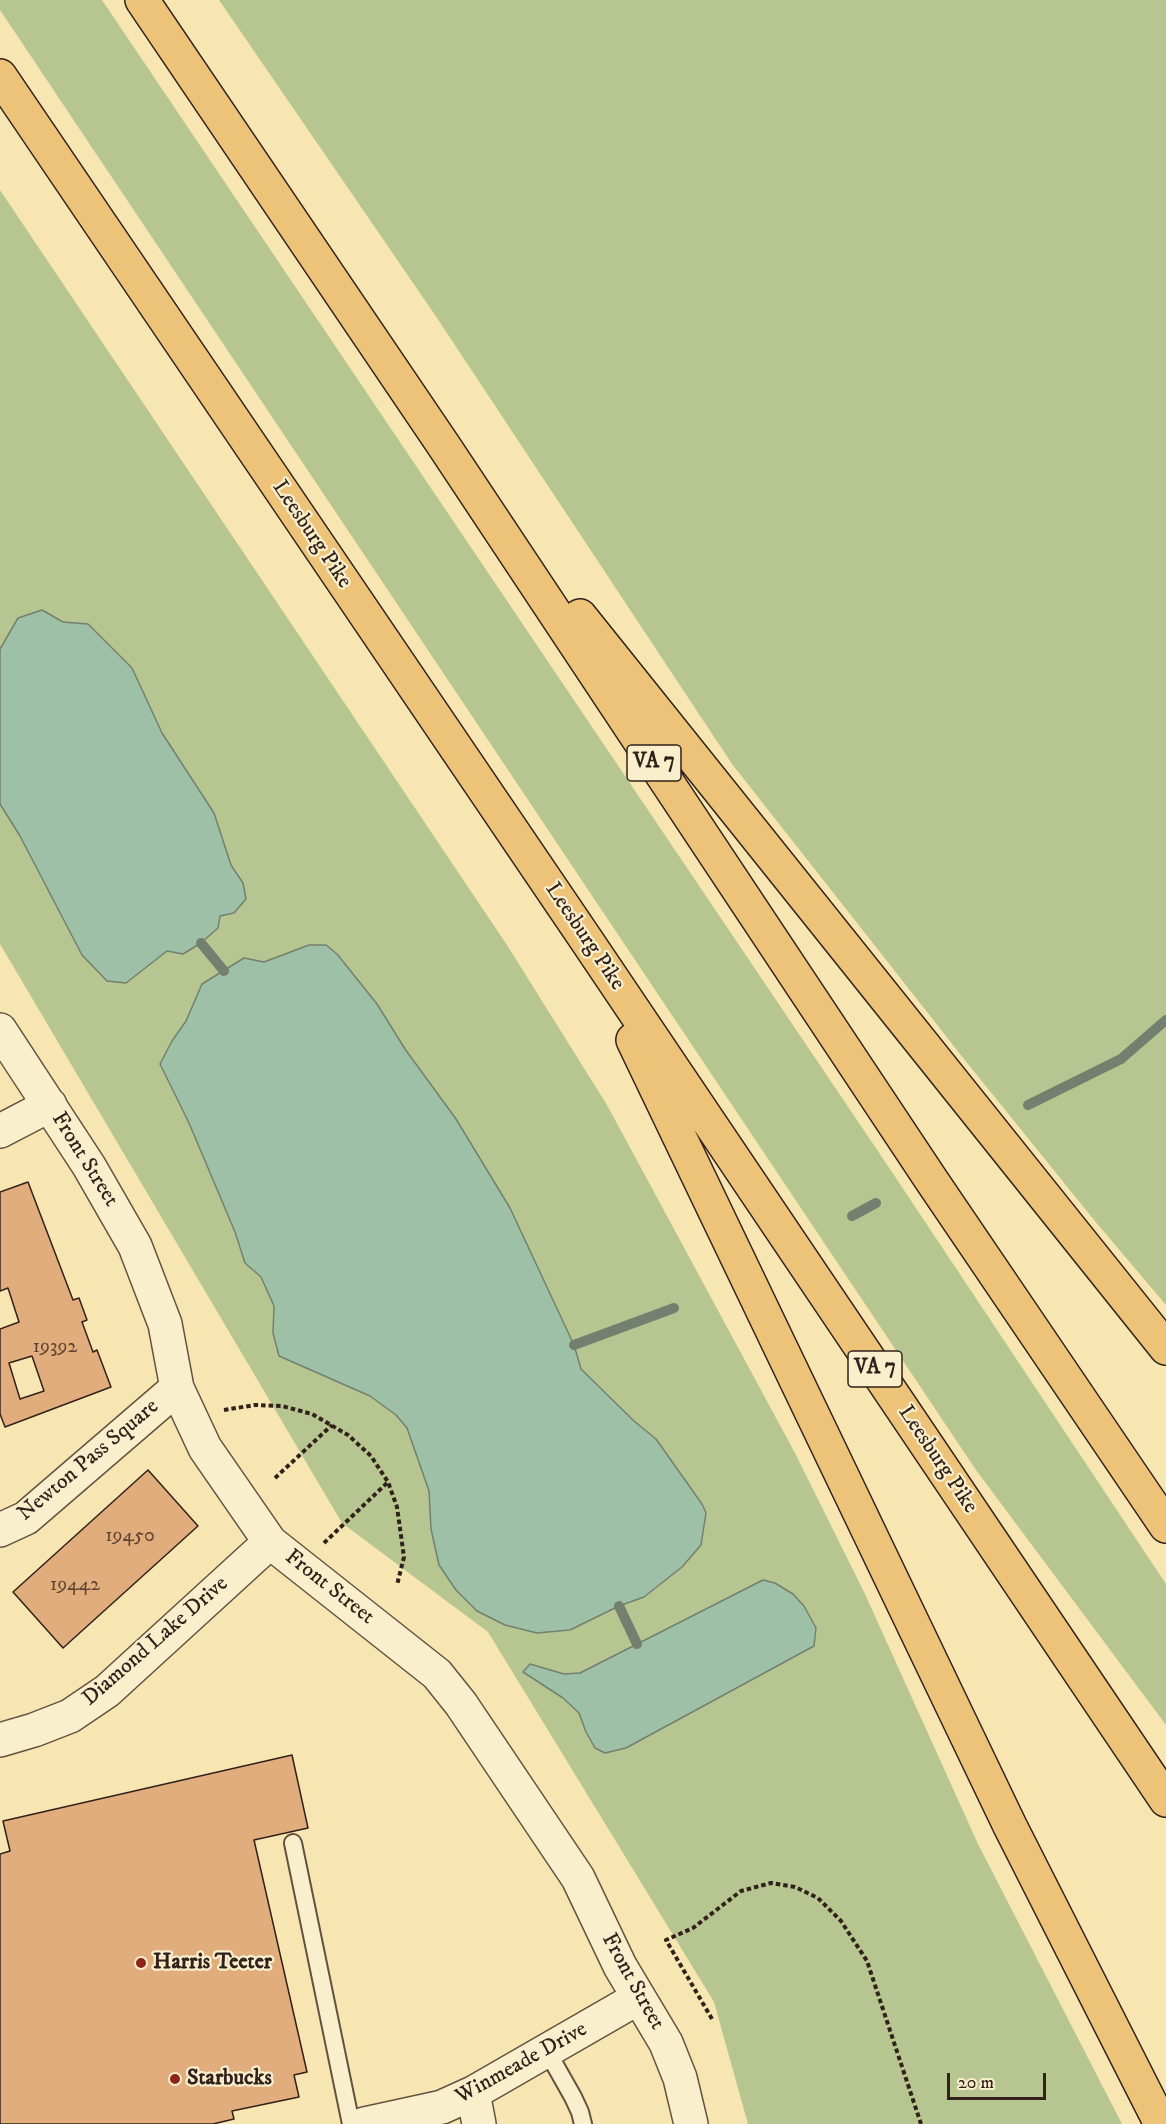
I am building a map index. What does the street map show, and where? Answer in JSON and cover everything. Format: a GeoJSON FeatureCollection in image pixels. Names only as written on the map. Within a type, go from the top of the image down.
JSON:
{"type":"FeatureCollection","features":[{"type":"Feature","properties":{"kind":"highway","name":"VA 7"},"geometry":{"type":"LineString","coordinates":[[141,0],[444,446],[932,1181],[1166,1526]]}},
{"type":"Feature","properties":{"kind":"highway","name":"Leesburg Pike"},"geometry":{"type":"LineString","coordinates":[[0,76],[1166,1800]]}},
{"type":"Feature","properties":{"kind":"highway"},"geometry":{"type":"LineString","coordinates":[[444,446],[1166,1348]]}},
{"type":"Feature","properties":{"kind":"highway"},"geometry":{"type":"LineString","coordinates":[[585,938],[1010,1826],[1161,2124]]}},
{"type":"Feature","properties":{"kind":"street","name":"Front Street"},"geometry":{"type":"LineString","coordinates":[[0,1030],[89,1166],[135,1246],[165,1324],[177,1388],[205,1448],[270,1542],[437,1674],[461,1704],[578,1878],[620,1966],[666,2043],[680,2078],[691,2124]]}},
{"type":"Feature","properties":{"kind":"street"},"geometry":{"type":"LineString","coordinates":[[0,1131],[50,1105]]}},
{"type":"Feature","properties":{"kind":"street","name":"Newton Pass Square"},"geometry":{"type":"LineString","coordinates":[[0,1530],[26,1518],[177,1388]]}},
{"type":"Feature","properties":{"kind":"street","name":"Diamond Lake Drive"},"geometry":{"type":"LineString","coordinates":[[0,1740],[70,1716],[107,1691],[270,1542]]}},
{"type":"Feature","properties":{"kind":"street","name":"Winmeade Drive"},"geometry":{"type":"LineString","coordinates":[[364,2124],[442,2107],[476,2108],[547,2051],[638,1998]]}},
{"type":"Feature","properties":{"kind":"lane"},"geometry":{"type":"LineString","coordinates":[[293,1843],[351,2124]]}},
{"type":"Feature","properties":{"kind":"lane"},"geometry":{"type":"LineString","coordinates":[[547,2051],[573,2097],[583,2124]]}},
{"type":"Feature","properties":{"kind":"path"},"geometry":{"type":"LineString","coordinates":[[223,1410],[255,1405],[282,1406],[312,1414],[348,1435],[371,1456],[388,1482],[397,1507],[404,1557],[397,1585]]}},
{"type":"Feature","properties":{"kind":"path"},"geometry":{"type":"LineString","coordinates":[[275,1479],[332,1425]]}},
{"type":"Feature","properties":{"kind":"path"},"geometry":{"type":"LineString","coordinates":[[302,1567],[388,1482]]}},
{"type":"Feature","properties":{"kind":"path"},"geometry":{"type":"LineString","coordinates":[[712,2019],[666,1940],[693,1928],[741,1891],[771,1883],[795,1887],[818,1898],[841,1921],[867,1961],[921,2124]]}},
{"type":"Feature","properties":{"kind":"shaded area"},"geometry":{"type":"Polygon","coordinates":[[[0,0],[102,0],[890,1169],[1166,1584],[1166,1725],[976,1470],[0,10],[0,0]]]}},
{"type":"Feature","properties":{"kind":"shaded area"},"geometry":{"type":"Polygon","coordinates":[[[219,0],[1166,0],[1166,1305],[964,1059],[732,764],[435,315],[219,0]]]}},
{"type":"Feature","properties":{"kind":"shaded area"},"geometry":{"type":"Polygon","coordinates":[[[0,190],[507,945],[607,1105],[795,1453],[865,1594],[978,1844],[1122,2124],[748,2124],[714,2002],[488,1632],[342,1523],[0,944],[0,190]]]}},
{"type":"Feature","properties":{"kind":"shaded area"},"geometry":{"type":"Polygon","coordinates":[[[42,610],[63,622],[88,624],[132,668],[162,733],[214,813],[231,865],[243,883],[246,899],[234,913],[220,916],[218,928],[201,943],[183,954],[167,951],[126,983],[107,981],[82,955],[20,836],[0,804],[0,649],[18,618],[42,610]]]}},
{"type":"Feature","properties":{"kind":"shaded area"},"geometry":{"type":"Polygon","coordinates":[[[309,945],[326,945],[337,954],[377,1004],[405,1049],[456,1119],[510,1208],[574,1345],[581,1369],[634,1421],[656,1439],[706,1513],[701,1545],[682,1567],[644,1597],[619,1606],[570,1630],[537,1633],[505,1625],[477,1611],[456,1590],[439,1565],[431,1529],[429,1491],[407,1428],[396,1415],[370,1396],[279,1356],[273,1333],[274,1306],[261,1277],[245,1263],[235,1232],[189,1123],[160,1064],[186,1021],[202,984],[244,958],[264,962],[309,945]]]}},
{"type":"Feature","properties":{"kind":"shaded area"},"geometry":{"type":"Polygon","coordinates":[[[763,1580],[775,1583],[793,1594],[804,1606],[816,1628],[814,1646],[626,1748],[605,1753],[595,1748],[579,1713],[563,1698],[523,1672],[530,1664],[564,1674],[580,1673],[763,1580]]]}},
{"type":"Feature","properties":{"kind":"building"},"geometry":{"type":"Polygon","coordinates":[[[28,1182],[73,1300],[79,1298],[87,1320],[82,1322],[93,1352],[97,1350],[111,1387],[5,1427],[0,1414],[0,1329],[19,1322],[8,1288],[0,1291],[0,1192],[28,1182]],[[32,1356],[9,1363],[20,1399],[44,1391],[32,1356]]]}},
{"type":"Feature","properties":{"kind":"building"},"geometry":{"type":"Polygon","coordinates":[[[148,1470],[198,1526],[63,1648],[13,1592],[148,1470]]]}},
{"type":"Feature","properties":{"kind":"building","name":"Harris Teeter"},"geometry":{"type":"Polygon","coordinates":[[[292,1755],[308,1828],[254,1840],[307,2072],[294,2075],[299,2097],[232,2111],[234,2119],[213,2124],[0,2124],[0,1854],[10,1851],[3,1821],[292,1755]]]}},
{"type":"Feature","properties":{"kind":"waterway"},"geometry":{"type":"LineString","coordinates":[[201,943],[224,971]]}},
{"type":"Feature","properties":{"kind":"waterway"},"geometry":{"type":"LineString","coordinates":[[1028,1105],[1121,1059],[1166,1020]]}},
{"type":"Feature","properties":{"kind":"waterway"},"geometry":{"type":"LineString","coordinates":[[852,1216],[876,1203]]}},
{"type":"Feature","properties":{"kind":"waterway"},"geometry":{"type":"LineString","coordinates":[[574,1345],[674,1308]]}},
{"type":"Feature","properties":{"kind":"waterway"},"geometry":{"type":"LineString","coordinates":[[619,1606],[637,1644]]}},
{"type":"Feature","properties":{"kind":"place","name":"Harris Teeter"},"geometry":{"type":"Point","coordinates":[141,1963]}},
{"type":"Feature","properties":{"kind":"place","name":"Starbucks"},"geometry":{"type":"Point","coordinates":[175,2079]}}]}
